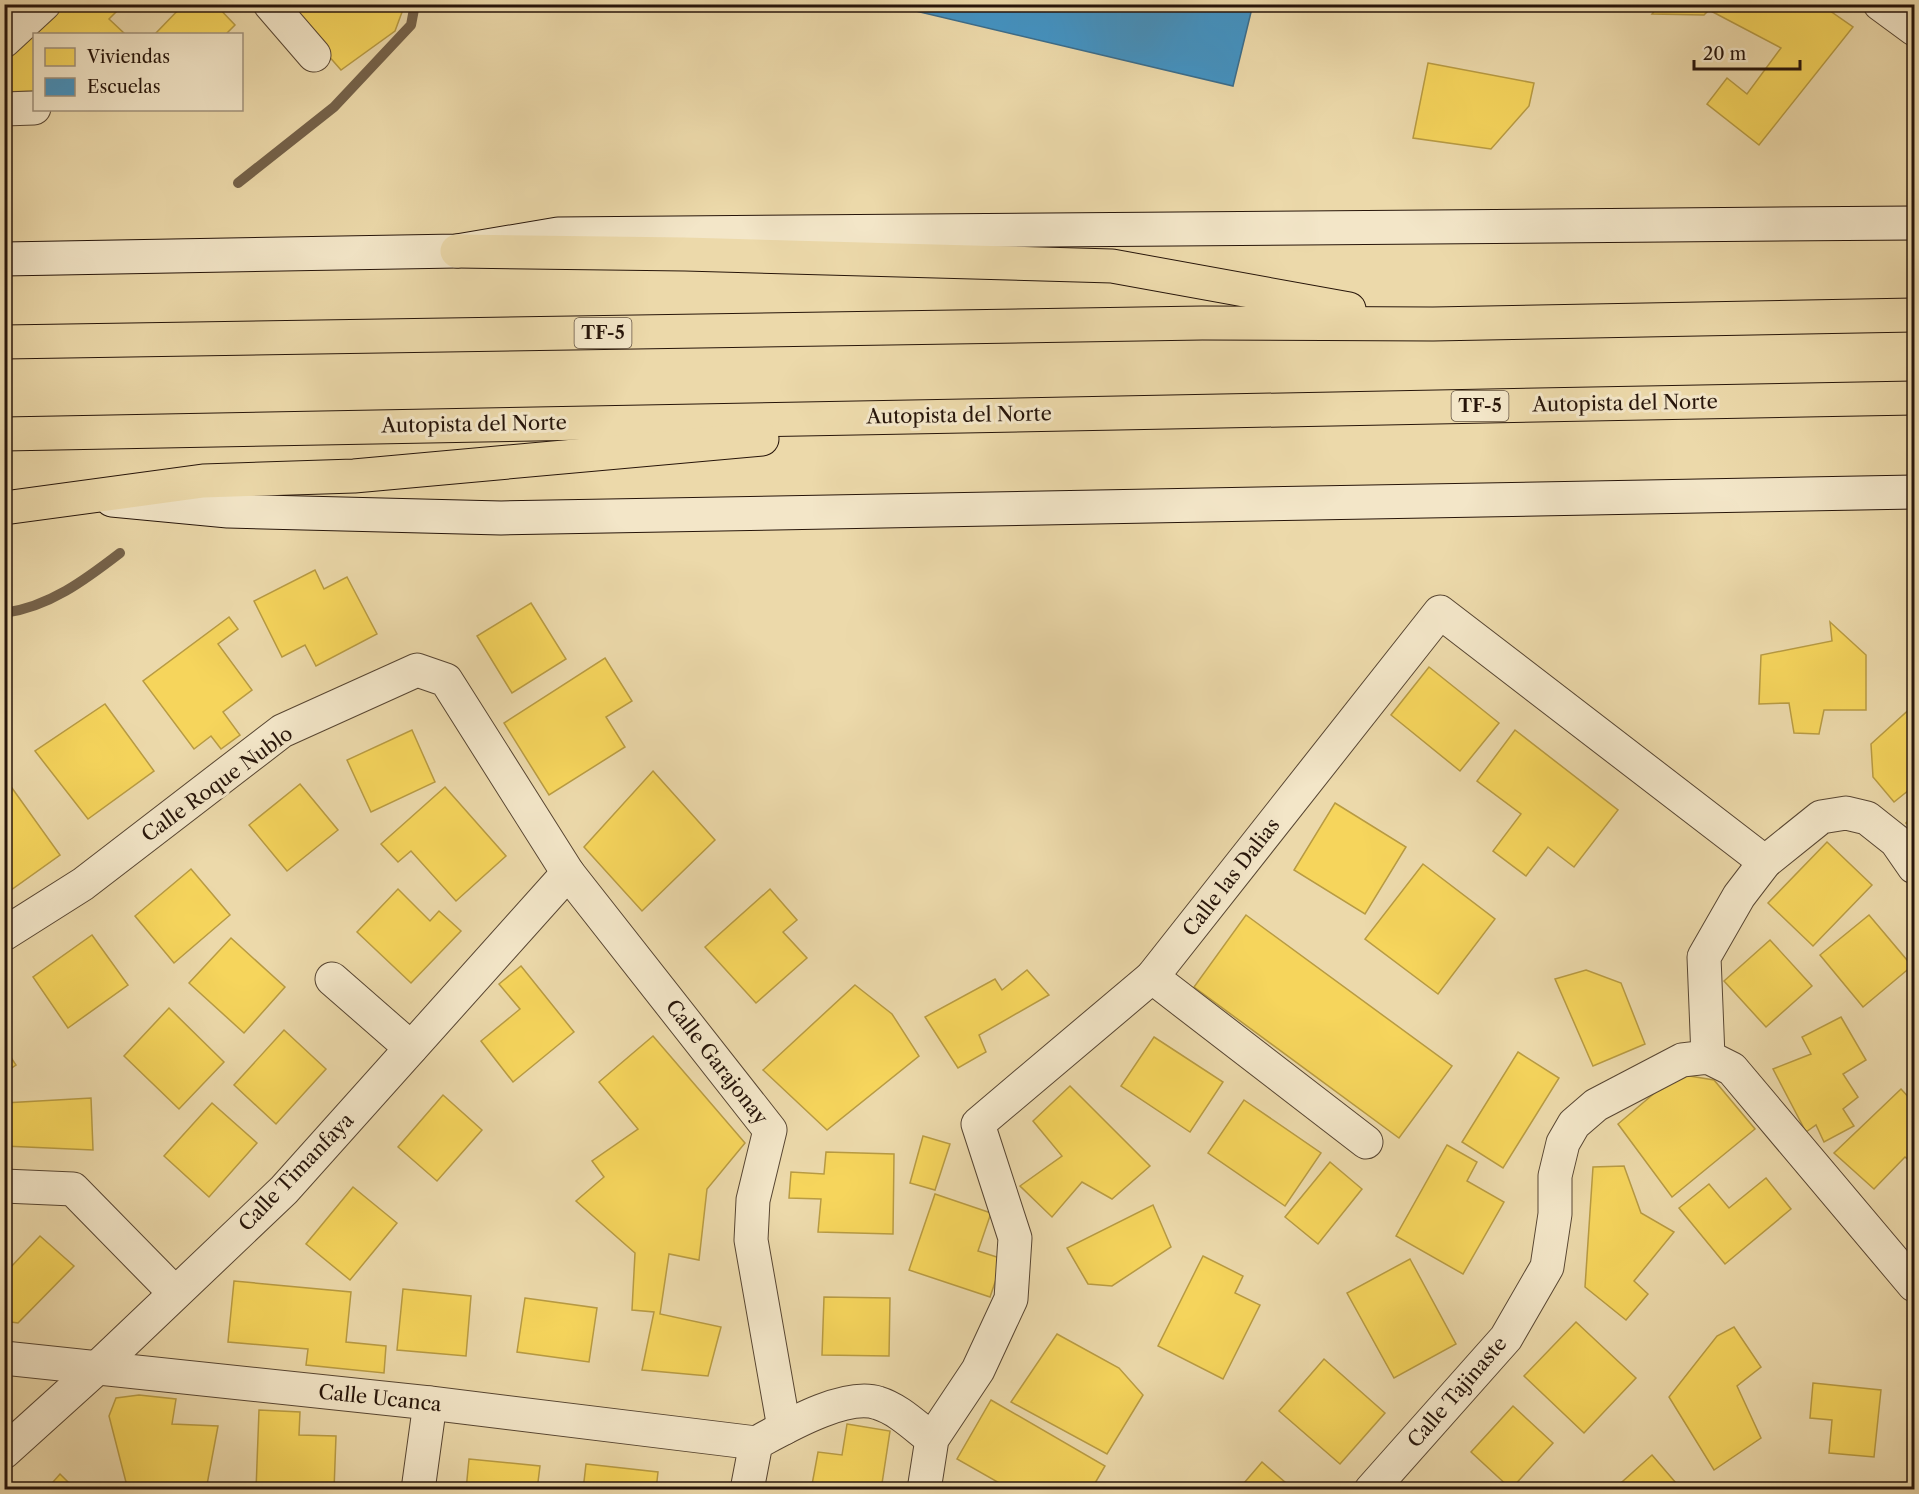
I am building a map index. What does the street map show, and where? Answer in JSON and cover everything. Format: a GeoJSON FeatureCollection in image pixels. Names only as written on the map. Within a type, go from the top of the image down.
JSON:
{"type":"FeatureCollection","features":[{"type":"Feature","properties":{"kind":"highway"},"geometry":{"type":"LineString","coordinates":[[457,251],[685,254],[1112,266],[1433,324]]}},
{"type":"Feature","properties":{"kind":"highway","name":"TF-5"},"geometry":{"type":"LineString","coordinates":[[4,342],[1202,323],[1433,324],[1914,315]]}},
{"type":"Feature","properties":{"kind":"highway","name":"Autopista del Norte"},"geometry":{"type":"LineString","coordinates":[[4,434],[1914,398]]}},
{"type":"Feature","properties":{"kind":"highway"},"geometry":{"type":"LineString","coordinates":[[4,508],[203,481],[354,476],[1045,414]]}},
{"type":"Feature","properties":{"kind":"street"},"geometry":{"type":"LineString","coordinates":[[4,42],[44,4]]}},
{"type":"Feature","properties":{"kind":"street"},"geometry":{"type":"LineString","coordinates":[[270,4],[314,55]]}},
{"type":"Feature","properties":{"kind":"street"},"geometry":{"type":"LineString","coordinates":[[1880,4],[1914,30]]}},
{"type":"Feature","properties":{"kind":"street"},"geometry":{"type":"LineString","coordinates":[[4,109],[33,108]]}},
{"type":"Feature","properties":{"kind":"street"},"geometry":{"type":"LineString","coordinates":[[4,259],[457,251],[558,234],[1914,223]]}},
{"type":"Feature","properties":{"kind":"street"},"geometry":{"type":"LineString","coordinates":[[90,498],[228,511],[501,518],[1914,492]]}},
{"type":"Feature","properties":{"kind":"street","name":"Calle las Dalias"},"geometry":{"type":"LineString","coordinates":[[924,1490],[932,1439],[978,1370],[1011,1299],[1015,1238],[978,1124],[1152,977],[1440,612],[1765,862]]}},
{"type":"Feature","properties":{"kind":"street","name":"Calle Roque Nublo"},"geometry":{"type":"LineString","coordinates":[[4,934],[83,884],[282,731],[417,670],[446,680]]}},
{"type":"Feature","properties":{"kind":"street","name":"Calle Garajonay"},"geometry":{"type":"LineString","coordinates":[[446,680],[568,873],[770,1130],[753,1200],[751,1240],[784,1428]]}},
{"type":"Feature","properties":{"kind":"street"},"geometry":{"type":"LineString","coordinates":[[1914,867],[1896,841],[1867,818],[1845,813],[1821,817],[1765,862],[1739,896],[1704,957],[1708,1057],[1732,1069],[1914,1285]]}},
{"type":"Feature","properties":{"kind":"street","name":"Calle Timanfaya"},"geometry":{"type":"LineString","coordinates":[[4,1452],[97,1368],[174,1292],[284,1190],[568,873]]}},
{"type":"Feature","properties":{"kind":"street"},"geometry":{"type":"LineString","coordinates":[[1152,977],[1366,1142]]}},
{"type":"Feature","properties":{"kind":"street"},"geometry":{"type":"LineString","coordinates":[[332,980],[411,1048]]}},
{"type":"Feature","properties":{"kind":"street","name":"Calle Tajinaste"},"geometry":{"type":"LineString","coordinates":[[1371,1490],[1506,1338],[1547,1267],[1555,1214],[1555,1176],[1563,1143],[1574,1124],[1596,1105],[1682,1060],[1708,1057]]}},
{"type":"Feature","properties":{"kind":"street"},"geometry":{"type":"LineString","coordinates":[[4,1186],[73,1189],[174,1292]]}},
{"type":"Feature","properties":{"kind":"street","name":"Calle Ucanca"},"geometry":{"type":"LineString","coordinates":[[4,1358],[430,1403],[756,1443]]}},
{"type":"Feature","properties":{"kind":"street"},"geometry":{"type":"LineString","coordinates":[[747,1490],[756,1443],[784,1428],[846,1402],[876,1402],[897,1412],[932,1439]]}},
{"type":"Feature","properties":{"kind":"street"},"geometry":{"type":"LineString","coordinates":[[418,1490],[430,1403]]}},
{"type":"Feature","properties":{"kind":"building: Viviendas"},"geometry":{"type":"Polygon","coordinates":[[[67,4],[124,4],[109,19],[124,33],[35,33],[67,4]]]}},
{"type":"Feature","properties":{"kind":"building: Viviendas"},"geometry":{"type":"Polygon","coordinates":[[[184,4],[215,4],[235,25],[227,33],[156,33],[184,4]]]}},
{"type":"Feature","properties":{"kind":"building: Viviendas"},"geometry":{"type":"Polygon","coordinates":[[[283,4],[405,4],[395,31],[341,70],[283,4]]]}},
{"type":"Feature","properties":{"kind":"building: Viviendas"},"geometry":{"type":"Polygon","coordinates":[[[1660,4],[1820,4],[1853,27],[1759,145],[1707,104],[1727,78],[1747,94],[1781,48],[1709,10],[1704,15],[1652,14],[1660,4]]]}},
{"type":"Feature","properties":{"kind":"building: Viviendas"},"geometry":{"type":"Polygon","coordinates":[[[33,35],[33,91],[4,92],[4,61],[33,35]]]}},
{"type":"Feature","properties":{"kind":"building: Viviendas"},"geometry":{"type":"Polygon","coordinates":[[[1428,63],[1534,83],[1529,106],[1491,149],[1413,138],[1428,63]]]}},
{"type":"Feature","properties":{"kind":"building: Viviendas"},"geometry":{"type":"Polygon","coordinates":[[[315,570],[324,589],[347,577],[377,634],[316,666],[305,645],[282,657],[254,601],[315,570]]]}},
{"type":"Feature","properties":{"kind":"building: Viviendas"},"geometry":{"type":"Polygon","coordinates":[[[531,603],[566,659],[512,693],[477,636],[531,603]]]}},
{"type":"Feature","properties":{"kind":"building: Viviendas"},"geometry":{"type":"Polygon","coordinates":[[[229,617],[238,629],[218,644],[252,690],[223,712],[240,735],[221,749],[211,736],[194,749],[143,681],[229,617]]]}},
{"type":"Feature","properties":{"kind":"building: Viviendas"},"geometry":{"type":"Polygon","coordinates":[[[1830,622],[1866,655],[1866,710],[1824,710],[1819,734],[1794,733],[1789,703],[1759,704],[1761,655],[1832,641],[1830,622]]]}},
{"type":"Feature","properties":{"kind":"building: Viviendas"},"geometry":{"type":"Polygon","coordinates":[[[605,658],[632,701],[606,717],[625,747],[549,795],[504,723],[605,658]]]}},
{"type":"Feature","properties":{"kind":"building: Viviendas"},"geometry":{"type":"Polygon","coordinates":[[[1429,667],[1499,723],[1460,771],[1391,715],[1429,667]]]}},
{"type":"Feature","properties":{"kind":"building: Viviendas"},"geometry":{"type":"Polygon","coordinates":[[[105,704],[154,771],[88,819],[35,751],[105,704]]]}},
{"type":"Feature","properties":{"kind":"building: Viviendas"},"geometry":{"type":"Polygon","coordinates":[[[1913,706],[1914,786],[1894,802],[1873,777],[1871,744],[1913,706]]]}},
{"type":"Feature","properties":{"kind":"building: Viviendas"},"geometry":{"type":"Polygon","coordinates":[[[412,730],[435,782],[371,812],[347,760],[412,730]]]}},
{"type":"Feature","properties":{"kind":"building: Viviendas"},"geometry":{"type":"Polygon","coordinates":[[[1515,730],[1618,810],[1574,867],[1548,847],[1526,876],[1493,851],[1521,814],[1477,781],[1515,730]]]}},
{"type":"Feature","properties":{"kind":"building: Viviendas"},"geometry":{"type":"Polygon","coordinates":[[[653,771],[715,840],[642,911],[584,847],[653,771]]]}},
{"type":"Feature","properties":{"kind":"building: Viviendas"},"geometry":{"type":"Polygon","coordinates":[[[300,784],[338,830],[287,871],[249,825],[300,784]]]}},
{"type":"Feature","properties":{"kind":"building: Viviendas"},"geometry":{"type":"Polygon","coordinates":[[[445,787],[506,856],[456,901],[411,851],[398,862],[381,844],[445,787]]]}},
{"type":"Feature","properties":{"kind":"building: Viviendas"},"geometry":{"type":"Polygon","coordinates":[[[12,788],[60,855],[4,895],[4,793],[12,788]]]}},
{"type":"Feature","properties":{"kind":"building: Viviendas"},"geometry":{"type":"Polygon","coordinates":[[[1335,803],[1406,847],[1365,914],[1294,870],[1335,803]]]}},
{"type":"Feature","properties":{"kind":"building: Viviendas"},"geometry":{"type":"Polygon","coordinates":[[[1914,815],[1914,831],[1906,823],[1914,815]]]}},
{"type":"Feature","properties":{"kind":"building: Viviendas"},"geometry":{"type":"Polygon","coordinates":[[[1827,842],[1872,885],[1813,946],[1768,903],[1827,842]]]}},
{"type":"Feature","properties":{"kind":"building: Viviendas"},"geometry":{"type":"Polygon","coordinates":[[[1423,864],[1495,919],[1438,994],[1365,939],[1423,864]]]}},
{"type":"Feature","properties":{"kind":"building: Viviendas"},"geometry":{"type":"Polygon","coordinates":[[[191,869],[230,915],[174,963],[135,916],[191,869]]]}},
{"type":"Feature","properties":{"kind":"building: Viviendas"},"geometry":{"type":"Polygon","coordinates":[[[398,889],[430,921],[439,911],[461,931],[411,983],[357,932],[398,889]]]}},
{"type":"Feature","properties":{"kind":"building: Viviendas"},"geometry":{"type":"Polygon","coordinates":[[[770,889],[797,920],[783,932],[807,958],[756,1003],[705,947],[770,889]]]}},
{"type":"Feature","properties":{"kind":"building: Viviendas"},"geometry":{"type":"Polygon","coordinates":[[[1246,915],[1452,1066],[1399,1138],[1194,987],[1246,915]]]}},
{"type":"Feature","properties":{"kind":"building: Viviendas"},"geometry":{"type":"Polygon","coordinates":[[[1869,915],[1912,966],[1863,1007],[1820,955],[1869,915]]]}},
{"type":"Feature","properties":{"kind":"building: Viviendas"},"geometry":{"type":"Polygon","coordinates":[[[92,935],[128,985],[68,1028],[33,977],[92,935]]]}},
{"type":"Feature","properties":{"kind":"building: Viviendas"},"geometry":{"type":"Polygon","coordinates":[[[231,938],[285,987],[244,1033],[189,983],[231,938]]]}},
{"type":"Feature","properties":{"kind":"building: Viviendas"},"geometry":{"type":"Polygon","coordinates":[[[1770,940],[1812,986],[1766,1027],[1724,981],[1770,940]]]}},
{"type":"Feature","properties":{"kind":"building: Viviendas"},"geometry":{"type":"Polygon","coordinates":[[[521,966],[574,1032],[513,1082],[481,1041],[520,1009],[499,984],[521,966]]]}},
{"type":"Feature","properties":{"kind":"building: Viviendas"},"geometry":{"type":"Polygon","coordinates":[[[1027,970],[1049,995],[979,1035],[986,1052],[958,1068],[925,1017],[995,979],[1002,990],[1027,970]]]}},
{"type":"Feature","properties":{"kind":"building: Viviendas"},"geometry":{"type":"Polygon","coordinates":[[[1586,970],[1621,983],[1645,1044],[1593,1066],[1555,979],[1586,970]]]}},
{"type":"Feature","properties":{"kind":"building: Viviendas"},"geometry":{"type":"Polygon","coordinates":[[[855,985],[892,1014],[919,1056],[827,1130],[763,1070],[855,985]]]}},
{"type":"Feature","properties":{"kind":"building: Viviendas"},"geometry":{"type":"Polygon","coordinates":[[[169,1008],[224,1062],[179,1109],[124,1056],[169,1008]]]}},
{"type":"Feature","properties":{"kind":"building: Viviendas"},"geometry":{"type":"Polygon","coordinates":[[[1841,1017],[1866,1060],[1843,1074],[1858,1097],[1843,1109],[1854,1126],[1824,1142],[1816,1125],[1806,1132],[1773,1069],[1811,1054],[1802,1037],[1841,1017]]]}},
{"type":"Feature","properties":{"kind":"building: Viviendas"},"geometry":{"type":"Polygon","coordinates":[[[284,1030],[326,1069],[276,1124],[234,1085],[284,1030]]]}},
{"type":"Feature","properties":{"kind":"building: Viviendas"},"geometry":{"type":"Polygon","coordinates":[[[653,1036],[745,1143],[707,1189],[699,1260],[669,1254],[660,1314],[721,1327],[708,1376],[642,1370],[654,1312],[632,1310],[635,1253],[576,1201],[604,1177],[592,1161],[638,1129],[599,1082],[653,1036]]]}},
{"type":"Feature","properties":{"kind":"building: Viviendas"},"geometry":{"type":"Polygon","coordinates":[[[1154,1037],[1223,1082],[1190,1132],[1121,1086],[1154,1037]]]}},
{"type":"Feature","properties":{"kind":"building: Viviendas"},"geometry":{"type":"Polygon","coordinates":[[[4,1047],[16,1065],[4,1073],[4,1047]]]}},
{"type":"Feature","properties":{"kind":"building: Viviendas"},"geometry":{"type":"Polygon","coordinates":[[[1518,1052],[1559,1078],[1503,1168],[1462,1142],[1518,1052]]]}},
{"type":"Feature","properties":{"kind":"building: Viviendas"},"geometry":{"type":"Polygon","coordinates":[[[1677,1074],[1714,1080],[1755,1129],[1672,1197],[1618,1124],[1677,1074]]]}},
{"type":"Feature","properties":{"kind":"building: Viviendas"},"geometry":{"type":"Polygon","coordinates":[[[1070,1086],[1150,1166],[1112,1199],[1082,1182],[1052,1217],[1020,1186],[1062,1156],[1033,1121],[1070,1086]]]}},
{"type":"Feature","properties":{"kind":"building: Viviendas"},"geometry":{"type":"Polygon","coordinates":[[[1901,1089],[1914,1103],[1914,1165],[1905,1157],[1874,1189],[1834,1153],[1901,1089]]]}},
{"type":"Feature","properties":{"kind":"building: Viviendas"},"geometry":{"type":"Polygon","coordinates":[[[443,1095],[482,1130],[437,1181],[398,1147],[443,1095]]]}},
{"type":"Feature","properties":{"kind":"building: Viviendas"},"geometry":{"type":"Polygon","coordinates":[[[91,1098],[93,1150],[4,1146],[4,1103],[91,1098]]]}},
{"type":"Feature","properties":{"kind":"building: Viviendas"},"geometry":{"type":"Polygon","coordinates":[[[1244,1100],[1321,1153],[1285,1206],[1208,1153],[1244,1100]]]}},
{"type":"Feature","properties":{"kind":"building: Viviendas"},"geometry":{"type":"Polygon","coordinates":[[[212,1103],[257,1143],[209,1197],[164,1156],[212,1103]]]}},
{"type":"Feature","properties":{"kind":"building: Viviendas"},"geometry":{"type":"Polygon","coordinates":[[[923,1136],[950,1144],[935,1190],[910,1183],[923,1136]]]}},
{"type":"Feature","properties":{"kind":"building: Viviendas"},"geometry":{"type":"Polygon","coordinates":[[[1447,1145],[1477,1162],[1467,1181],[1504,1202],[1463,1274],[1396,1236],[1447,1145]]]}},
{"type":"Feature","properties":{"kind":"building: Viviendas"},"geometry":{"type":"Polygon","coordinates":[[[826,1152],[894,1154],[893,1234],[818,1232],[821,1199],[789,1198],[791,1172],[824,1174],[826,1152]]]}},
{"type":"Feature","properties":{"kind":"building: Viviendas"},"geometry":{"type":"Polygon","coordinates":[[[1330,1162],[1362,1189],[1318,1244],[1285,1217],[1330,1162]]]}},
{"type":"Feature","properties":{"kind":"building: Viviendas"},"geometry":{"type":"Polygon","coordinates":[[[1624,1166],[1641,1213],[1674,1232],[1634,1281],[1648,1294],[1626,1320],[1585,1287],[1593,1167],[1624,1166]]]}},
{"type":"Feature","properties":{"kind":"building: Viviendas"},"geometry":{"type":"Polygon","coordinates":[[[1766,1178],[1791,1209],[1725,1264],[1679,1208],[1709,1184],[1729,1208],[1766,1178]]]}},
{"type":"Feature","properties":{"kind":"building: Viviendas"},"geometry":{"type":"Polygon","coordinates":[[[353,1187],[397,1223],[350,1280],[306,1244],[353,1187]]]}},
{"type":"Feature","properties":{"kind":"building: Viviendas"},"geometry":{"type":"Polygon","coordinates":[[[935,1194],[991,1213],[978,1251],[1003,1259],[990,1297],[909,1270],[935,1194]]]}},
{"type":"Feature","properties":{"kind":"building: Viviendas"},"geometry":{"type":"Polygon","coordinates":[[[1153,1205],[1171,1247],[1112,1286],[1088,1284],[1067,1248],[1153,1205]]]}},
{"type":"Feature","properties":{"kind":"building: Viviendas"},"geometry":{"type":"Polygon","coordinates":[[[40,1236],[74,1266],[18,1323],[4,1321],[4,1267],[10,1268],[40,1236]]]}},
{"type":"Feature","properties":{"kind":"building: Viviendas"},"geometry":{"type":"Polygon","coordinates":[[[1203,1256],[1243,1276],[1235,1293],[1260,1305],[1223,1379],[1158,1346],[1203,1256]]]}},
{"type":"Feature","properties":{"kind":"building: Viviendas"},"geometry":{"type":"Polygon","coordinates":[[[1410,1259],[1456,1344],[1394,1378],[1347,1293],[1410,1259]]]}},
{"type":"Feature","properties":{"kind":"building: Viviendas"},"geometry":{"type":"Polygon","coordinates":[[[234,1281],[351,1292],[346,1342],[386,1346],[384,1373],[306,1365],[308,1349],[228,1342],[234,1281]]]}},
{"type":"Feature","properties":{"kind":"building: Viviendas"},"geometry":{"type":"Polygon","coordinates":[[[403,1289],[471,1296],[466,1356],[397,1350],[403,1289]]]}},
{"type":"Feature","properties":{"kind":"building: Viviendas"},"geometry":{"type":"Polygon","coordinates":[[[824,1297],[890,1298],[889,1356],[822,1355],[824,1297]]]}},
{"type":"Feature","properties":{"kind":"building: Viviendas"},"geometry":{"type":"Polygon","coordinates":[[[525,1298],[597,1308],[589,1362],[517,1352],[525,1298]]]}},
{"type":"Feature","properties":{"kind":"building: Viviendas"},"geometry":{"type":"Polygon","coordinates":[[[1576,1322],[1636,1378],[1584,1433],[1524,1376],[1576,1322]]]}},
{"type":"Feature","properties":{"kind":"building: Viviendas"},"geometry":{"type":"Polygon","coordinates":[[[1734,1327],[1761,1367],[1737,1386],[1761,1438],[1714,1470],[1669,1397],[1717,1336],[1734,1327]]]}},
{"type":"Feature","properties":{"kind":"building: Viviendas"},"geometry":{"type":"Polygon","coordinates":[[[1057,1334],[1119,1368],[1143,1395],[1107,1454],[1011,1402],[1057,1334]]]}},
{"type":"Feature","properties":{"kind":"building: Viviendas"},"geometry":{"type":"Polygon","coordinates":[[[1324,1359],[1385,1413],[1340,1464],[1279,1411],[1324,1359]]]}},
{"type":"Feature","properties":{"kind":"building: Viviendas"},"geometry":{"type":"Polygon","coordinates":[[[1813,1383],[1881,1390],[1874,1457],[1829,1453],[1832,1420],[1810,1418],[1813,1383]]]}},
{"type":"Feature","properties":{"kind":"building: Viviendas"},"geometry":{"type":"Polygon","coordinates":[[[139,1395],[176,1399],[172,1424],[218,1426],[206,1490],[128,1490],[109,1416],[116,1398],[139,1395]]]}},
{"type":"Feature","properties":{"kind":"building: Viviendas"},"geometry":{"type":"Polygon","coordinates":[[[991,1400],[1105,1466],[1091,1490],[1001,1490],[1003,1485],[957,1459],[991,1400]]]}},
{"type":"Feature","properties":{"kind":"building: Viviendas"},"geometry":{"type":"Polygon","coordinates":[[[1513,1406],[1553,1443],[1511,1489],[1471,1452],[1513,1406]]]}},
{"type":"Feature","properties":{"kind":"building: Viviendas"},"geometry":{"type":"Polygon","coordinates":[[[259,1410],[300,1412],[299,1435],[336,1436],[334,1490],[256,1490],[259,1410]]]}},
{"type":"Feature","properties":{"kind":"building: Viviendas"},"geometry":{"type":"Polygon","coordinates":[[[847,1424],[890,1431],[881,1490],[811,1490],[818,1452],[842,1455],[847,1424]]]}},
{"type":"Feature","properties":{"kind":"building: Viviendas"},"geometry":{"type":"Polygon","coordinates":[[[1652,1455],[1682,1490],[1613,1490],[1652,1455]]]}},
{"type":"Feature","properties":{"kind":"building: Viviendas"},"geometry":{"type":"Polygon","coordinates":[[[469,1459],[540,1466],[537,1490],[466,1490],[469,1459]]]}},
{"type":"Feature","properties":{"kind":"building: Viviendas"},"geometry":{"type":"Polygon","coordinates":[[[1262,1462],[1294,1490],[1238,1490],[1262,1462]]]}},
{"type":"Feature","properties":{"kind":"building: Viviendas"},"geometry":{"type":"Polygon","coordinates":[[[586,1464],[658,1472],[656,1490],[583,1490],[586,1464]]]}},
{"type":"Feature","properties":{"kind":"building: Viviendas"},"geometry":{"type":"Polygon","coordinates":[[[60,1474],[76,1490],[46,1490],[60,1474]]]}},
{"type":"Feature","properties":{"kind":"building: Escuelas"},"geometry":{"type":"Polygon","coordinates":[[[908,4],[1253,4],[1233,86],[907,9],[908,4]]]}},
{"type":"Feature","properties":{"kind":"waterway"},"geometry":{"type":"LineString","coordinates":[[238,183],[334,107],[411,25],[415,4]]}},
{"type":"Feature","properties":{"kind":"waterway"},"geometry":{"type":"LineString","coordinates":[[4,613],[36,605],[66,591],[120,553]]}}]}
